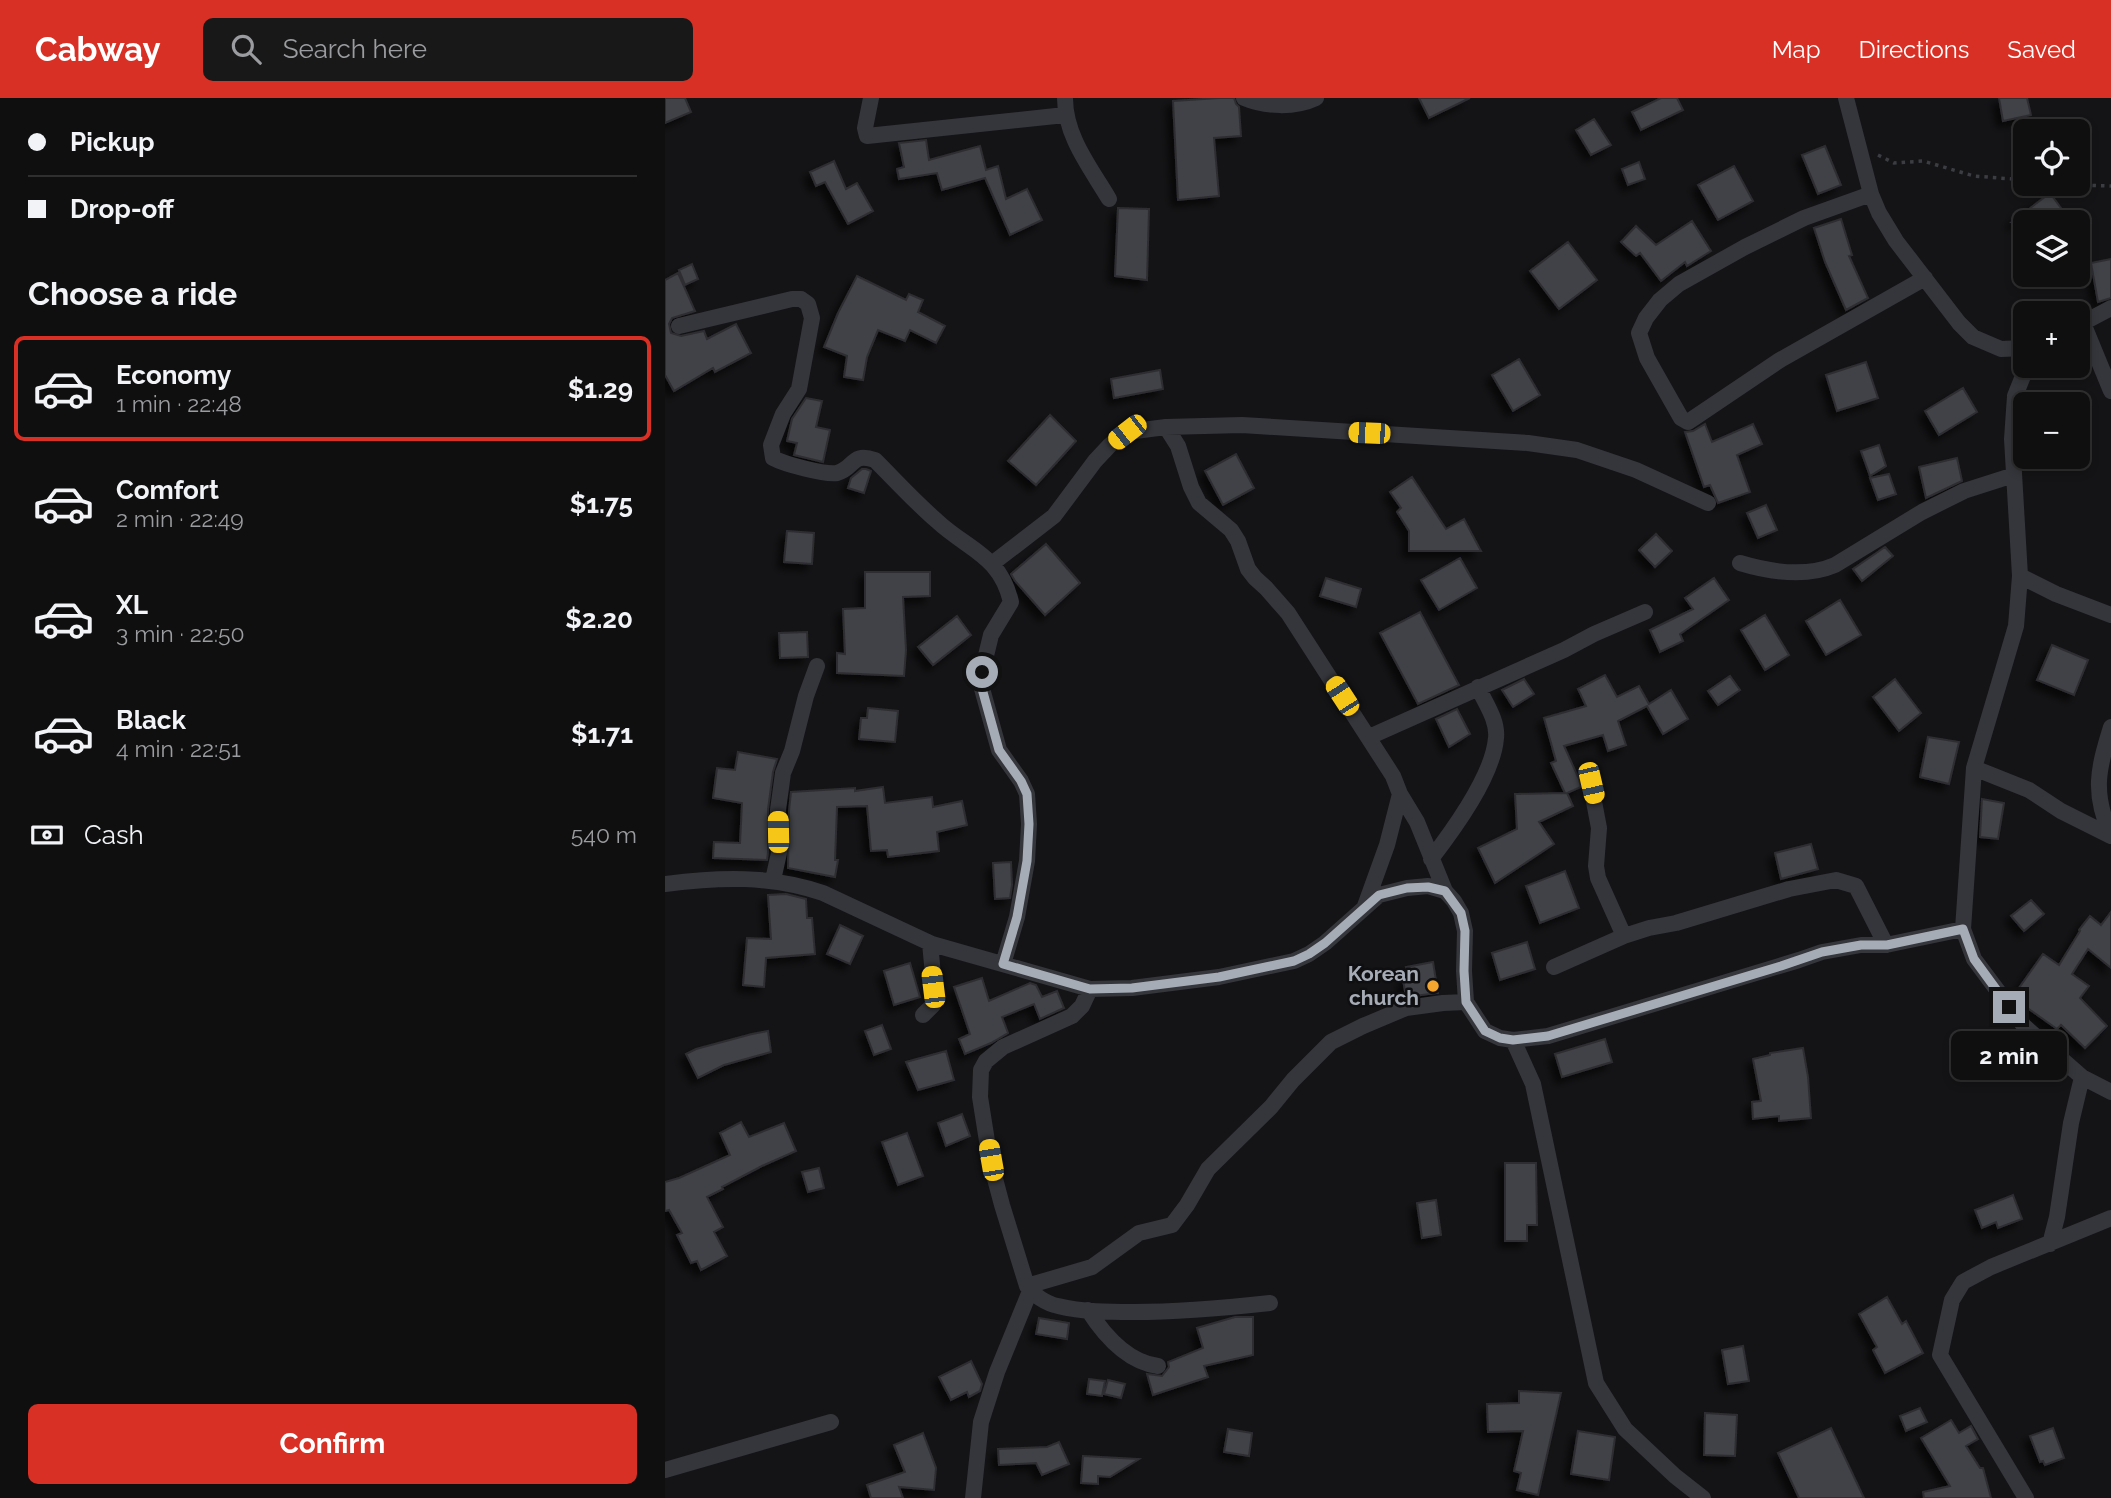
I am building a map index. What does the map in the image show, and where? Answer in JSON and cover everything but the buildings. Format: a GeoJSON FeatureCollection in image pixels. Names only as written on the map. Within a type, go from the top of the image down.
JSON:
{"type":"FeatureCollection","features":[{"type":"Feature","properties":{"kind":"street"},"geometry":{"type":"LineString","coordinates":[[871,98],[865,128],[867,136],[1065,116]]}},
{"type":"Feature","properties":{"kind":"street"},"geometry":{"type":"LineString","coordinates":[[1065,98],[1065,116],[1077,147],[1109,199]]}},
{"type":"Feature","properties":{"kind":"street"},"geometry":{"type":"LineString","coordinates":[[1244,98],[1278,105],[1308,102],[1315,98]]}},
{"type":"Feature","properties":{"kind":"street"},"geometry":{"type":"LineString","coordinates":[[1846,98],[1871,194],[1896,241],[1959,323],[1973,337],[2001,349],[2013,348]]}},
{"type":"Feature","properties":{"kind":"street"},"geometry":{"type":"LineString","coordinates":[[1871,194],[1804,218],[1745,247],[1679,284],[1660,300],[1646,318],[1639,333],[1647,358],[1681,418],[1688,422],[1780,360],[1925,278]]}},
{"type":"Feature","properties":{"kind":"street"},"geometry":{"type":"LineString","coordinates":[[679,326],[792,299],[801,299],[808,304],[812,318],[799,389],[783,414],[771,445],[773,458],[785,465],[835,473],[843,470],[855,459],[865,457],[875,460],[940,524],[993,563],[1008,588],[1011,602],[991,635],[981,685],[999,750],[1027,794],[1027,861],[1017,917],[1003,964]]}},
{"type":"Feature","properties":{"kind":"street"},"geometry":{"type":"LineString","coordinates":[[2090,319],[2111,308]]}},
{"type":"Feature","properties":{"kind":"street"},"geometry":{"type":"LineString","coordinates":[[2090,346],[2111,391]]}},
{"type":"Feature","properties":{"kind":"street"},"geometry":{"type":"LineString","coordinates":[[2022,378],[2015,396],[2012,439],[2020,576],[2016,626],[1974,768],[1963,929],[1974,959],[2024,1026],[2082,1077],[2111,1092]]}},
{"type":"Feature","properties":{"kind":"street"},"geometry":{"type":"LineString","coordinates":[[993,563],[1054,516],[1110,445],[1127,432],[1165,427],[1242,425],[1528,443],[1577,450],[1636,470],[1708,503]]}},
{"type":"Feature","properties":{"kind":"street"},"geometry":{"type":"LineString","coordinates":[[1165,427],[1178,446],[1191,488],[1199,503],[1231,530],[1248,569],[1287,612],[1393,776],[1400,794],[1417,822],[1445,891],[1461,913],[1465,931],[1466,1002],[1485,1031],[1513,1040],[1548,1036],[1822,952],[1861,945],[1887,945],[1963,929]]}},
{"type":"Feature","properties":{"kind":"street"},"geometry":{"type":"LineString","coordinates":[[1740,562],[1761,569],[1820,572],[1964,491],[2014,475]]}},
{"type":"Feature","properties":{"kind":"street"},"geometry":{"type":"LineString","coordinates":[[2020,576],[2056,594],[2111,615]]}},
{"type":"Feature","properties":{"kind":"street"},"geometry":{"type":"LineString","coordinates":[[1369,737],[1645,612]]}},
{"type":"Feature","properties":{"kind":"street"},"geometry":{"type":"LineString","coordinates":[[773,880],[779,853],[778,810],[783,773],[817,666]]}},
{"type":"Feature","properties":{"kind":"street"},"geometry":{"type":"LineString","coordinates":[[1431,859],[1461,819],[1482,780],[1497,738],[1494,720],[1478,687]]}},
{"type":"Feature","properties":{"kind":"street"},"geometry":{"type":"LineString","coordinates":[[2111,727],[2107,754],[2099,768],[2099,797],[2102,816],[2111,835]]}},
{"type":"Feature","properties":{"kind":"street"},"geometry":{"type":"LineString","coordinates":[[1974,768],[2029,790],[2061,811],[2111,835]]}},
{"type":"Feature","properties":{"kind":"street"},"geometry":{"type":"LineString","coordinates":[[1588,770],[1599,828],[1596,866],[1598,878],[1624,936]]}},
{"type":"Feature","properties":{"kind":"street"},"geometry":{"type":"LineString","coordinates":[[1365,906],[1387,845],[1400,794]]}},
{"type":"Feature","properties":{"kind":"street"},"geometry":{"type":"LineString","coordinates":[[665,884],[726,878],[773,880],[804,886],[930,943],[1090,989],[1132,988],[1219,977],[1294,961],[1325,943],[1379,895],[1407,888],[1428,887],[1445,891]]}},
{"type":"Feature","properties":{"kind":"street"},"geometry":{"type":"LineString","coordinates":[[1554,967],[1649,928],[1675,923],[1789,889],[1836,880],[1856,886],[1887,945]]}},
{"type":"Feature","properties":{"kind":"street"},"geometry":{"type":"LineString","coordinates":[[923,1015],[933,1005],[935,996],[930,943]]}},
{"type":"Feature","properties":{"kind":"street"},"geometry":{"type":"LineString","coordinates":[[1090,989],[1082,1006],[1072,1016],[1003,1047],[986,1061],[981,1070],[980,1097],[991,1160],[1002,1206],[1029,1288],[1055,1306],[1101,1312],[1176,1312],[1270,1303]]}},
{"type":"Feature","properties":{"kind":"street"},"geometry":{"type":"LineString","coordinates":[[1029,1288],[1092,1267],[1139,1233],[1172,1224],[1187,1205],[1208,1169],[1271,1107],[1293,1080],[1331,1042],[1405,1008],[1466,1002]]}},
{"type":"Feature","properties":{"kind":"street"},"geometry":{"type":"LineString","coordinates":[[1513,1040],[1533,1084],[1596,1383],[1625,1429],[1703,1498]]}},
{"type":"Feature","properties":{"kind":"street"},"geometry":{"type":"LineString","coordinates":[[2050,1244],[2057,1217],[2071,1123],[2082,1077]]}},
{"type":"Feature","properties":{"kind":"street"},"geometry":{"type":"LineString","coordinates":[[2026,1498],[1940,1355],[1952,1300],[1963,1282],[1991,1267],[2111,1218]]}},
{"type":"Feature","properties":{"kind":"street"},"geometry":{"type":"LineString","coordinates":[[973,1498],[981,1422],[1029,1288]]}},
{"type":"Feature","properties":{"kind":"street"},"geometry":{"type":"LineString","coordinates":[[1088,1310],[1096,1324],[1119,1348],[1138,1360],[1158,1366]]}},
{"type":"Feature","properties":{"kind":"street"},"geometry":{"type":"LineString","coordinates":[[665,1470],[831,1422]]}},
{"type":"Feature","properties":{"kind":"path"},"geometry":{"type":"LineString","coordinates":[[1860,148],[1875,152],[1894,163],[1923,161],[1974,176],[2013,179]]}},
{"type":"Feature","properties":{"kind":"path"},"geometry":{"type":"LineString","coordinates":[[2090,185],[2111,186]]}},
{"type":"Feature","properties":{"kind":"place","name":"Korean church"},"geometry":{"type":"Point","coordinates":[1433,986]}},
{"type":"Feature","properties":{"kind":"route"},"geometry":{"type":"LineString","coordinates":[[982,672],[981,685],[999,750],[1027,794],[1027,861],[1017,917],[1003,964],[1090,989],[1132,988],[1219,977],[1294,961],[1325,943],[1379,895],[1407,888],[1428,887],[1445,891],[1461,913],[1465,931],[1466,1002],[1485,1031],[1500,1038],[1513,1040],[1548,1036],[1822,952],[1861,945],[1887,945],[1963,929],[1974,959],[2009,1007]]}}]}
